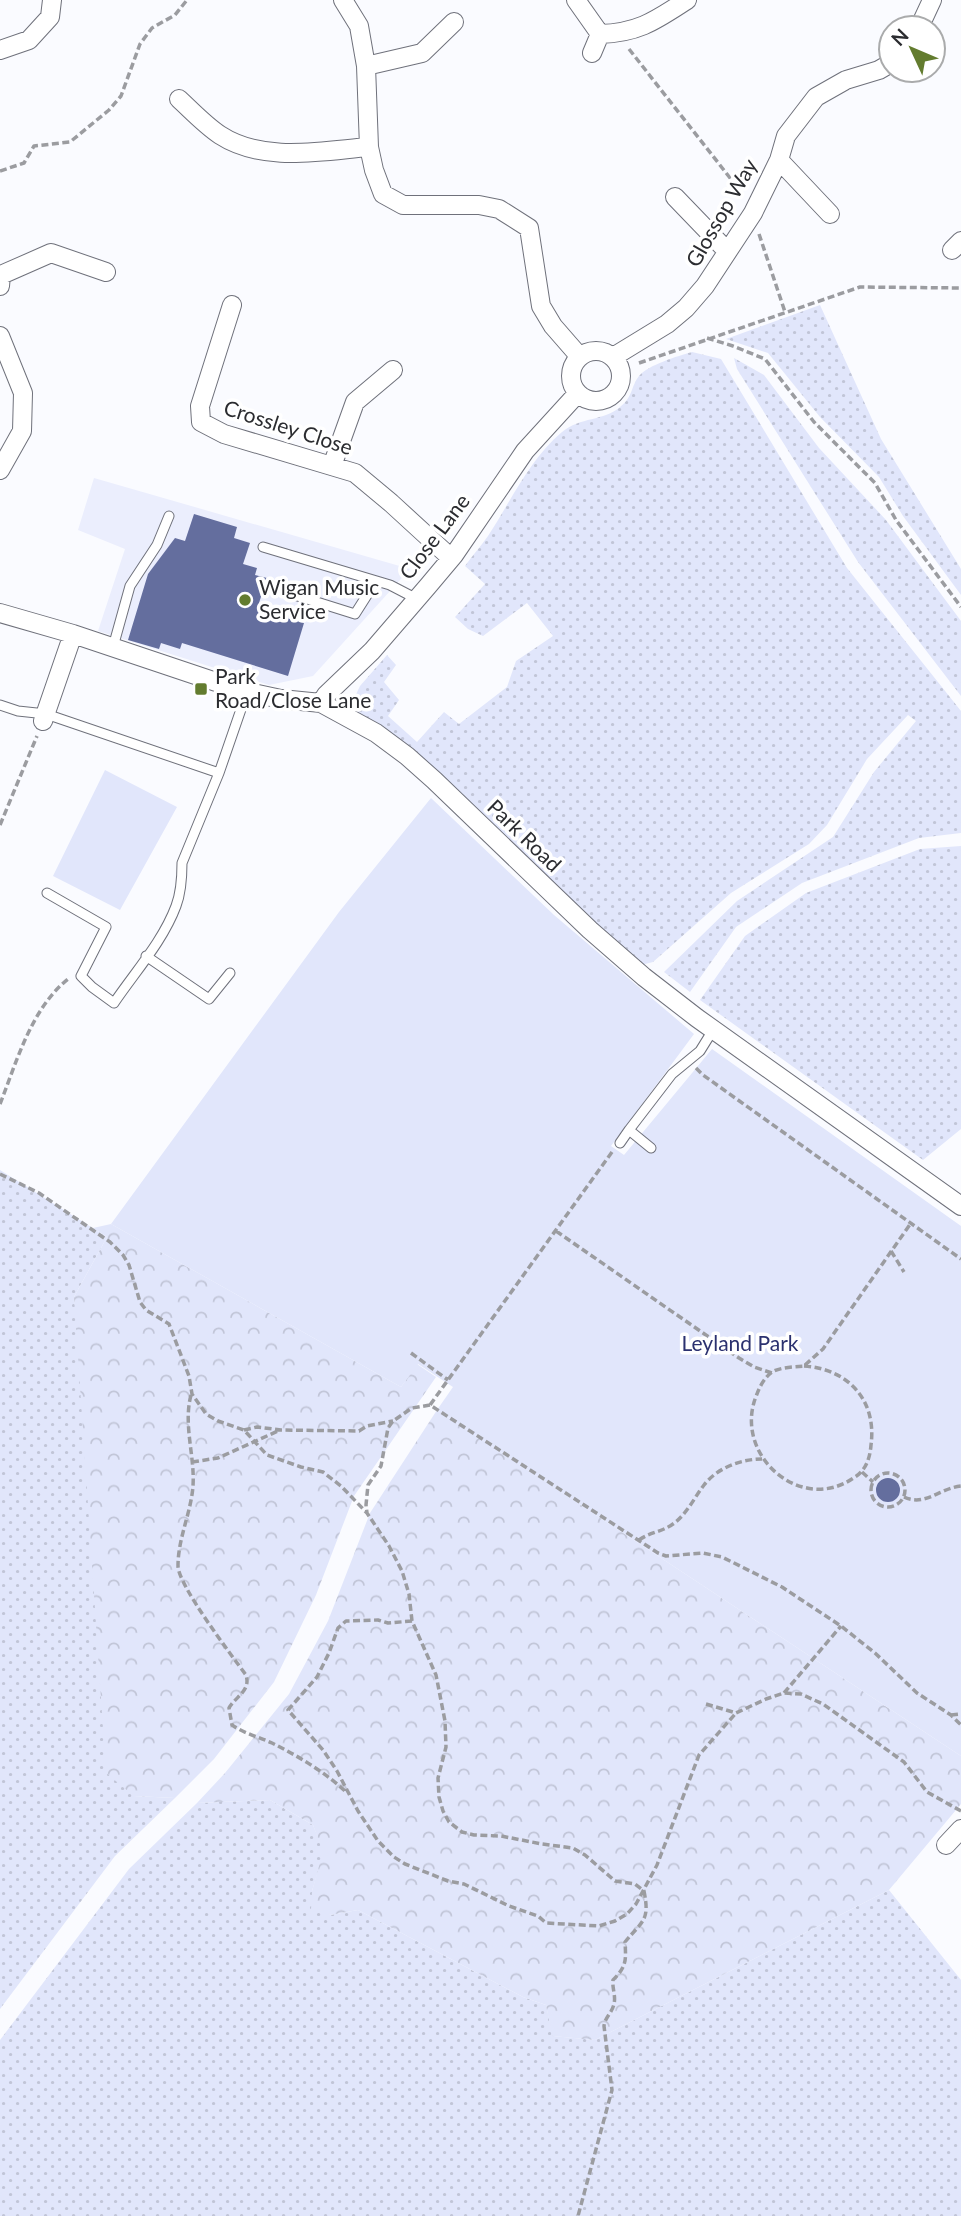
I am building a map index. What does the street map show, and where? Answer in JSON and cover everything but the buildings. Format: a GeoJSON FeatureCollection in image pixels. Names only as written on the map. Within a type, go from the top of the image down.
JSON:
{"type":"FeatureCollection","features":[{"type":"Feature","properties":{"kind":"street"},"geometry":{"type":"LineString","coordinates":[[0,50],[29,40],[50,17],[52,0]]}},
{"type":"Feature","properties":{"kind":"street"},"geometry":{"type":"LineString","coordinates":[[343,0],[359,26],[366,66],[369,147],[383,194],[403,205],[479,205],[499,209],[529,228],[541,306],[553,327],[580,357]]}},
{"type":"Feature","properties":{"kind":"street"},"geometry":{"type":"LineString","coordinates":[[576,0],[608,33]]}},
{"type":"Feature","properties":{"kind":"street"},"geometry":{"type":"LineString","coordinates":[[592,53],[608,33],[646,26],[687,0]]}},
{"type":"Feature","properties":{"kind":"street"},"geometry":{"type":"LineString","coordinates":[[366,66],[422,53],[454,22]]}},
{"type":"Feature","properties":{"kind":"street","name":"Glossop Way"},"geometry":{"type":"LineString","coordinates":[[617,363],[686,308],[705,286],[753,213],[779,160],[786,136],[816,97],[846,80],[877,71]]}},
{"type":"Feature","properties":{"kind":"street"},"geometry":{"type":"LineString","coordinates":[[179,99],[220,135],[246,148],[291,153],[369,147]]}},
{"type":"Feature","properties":{"kind":"street"},"geometry":{"type":"LineString","coordinates":[[779,160],[830,214]]}},
{"type":"Feature","properties":{"kind":"street"},"geometry":{"type":"LineString","coordinates":[[675,197],[689,224],[727,251]]}},
{"type":"Feature","properties":{"kind":"street"},"geometry":{"type":"LineString","coordinates":[[0,278],[51,253],[106,272]]}},
{"type":"Feature","properties":{"kind":"street","name":"Crossley Close"},"geometry":{"type":"LineString","coordinates":[[232,305],[200,406],[201,422],[224,434],[355,473],[451,558]]}},
{"type":"Feature","properties":{"kind":"street"},"geometry":{"type":"LineString","coordinates":[[0,336],[23,393],[22,431],[0,470]]}},
{"type":"Feature","properties":{"kind":"street"},"geometry":{"type":"LineString","coordinates":[[600,351],[617,363],[620,386],[609,399],[584,399],[573,387],[571,371],[580,357],[586,353],[600,351]]}},
{"type":"Feature","properties":{"kind":"street"},"geometry":{"type":"LineString","coordinates":[[332,466],[355,402],[393,370]]}},
{"type":"Feature","properties":{"kind":"street","name":"Close Lane"},"geometry":{"type":"LineString","coordinates":[[321,703],[417,599],[451,558],[524,451],[578,394]]}},
{"type":"Feature","properties":{"kind":"street","name":"Park Road"},"geometry":{"type":"LineString","coordinates":[[0,613],[73,634],[247,692],[321,703],[376,733],[407,756],[590,930],[644,977],[713,1030],[961,1206]]}},
{"type":"Feature","properties":{"kind":"street"},"geometry":{"type":"LineString","coordinates":[[45,718],[73,634]]}},
{"type":"Feature","properties":{"kind":"street"},"geometry":{"type":"LineString","coordinates":[[946,1845],[961,1829]]}},
{"type":"Feature","properties":{"kind":"lane"},"geometry":{"type":"LineString","coordinates":[[113,647],[130,586],[157,545],[169,516]]}},
{"type":"Feature","properties":{"kind":"lane"},"geometry":{"type":"LineString","coordinates":[[263,547],[390,585],[417,599]]}},
{"type":"Feature","properties":{"kind":"lane"},"geometry":{"type":"LineString","coordinates":[[288,593],[355,614],[376,581]]}},
{"type":"Feature","properties":{"kind":"lane"},"geometry":{"type":"LineString","coordinates":[[47,893],[106,928],[81,976],[114,1003],[162,933],[177,905],[182,863],[219,773],[247,692]]}},
{"type":"Feature","properties":{"kind":"lane"},"geometry":{"type":"LineString","coordinates":[[0,705],[219,773]]}},
{"type":"Feature","properties":{"kind":"lane"},"geometry":{"type":"LineString","coordinates":[[146,956],[209,999],[230,973]]}},
{"type":"Feature","properties":{"kind":"lane"},"geometry":{"type":"LineString","coordinates":[[620,1143],[673,1074],[699,1051],[713,1030]]}},
{"type":"Feature","properties":{"kind":"lane"},"geometry":{"type":"LineString","coordinates":[[629,1130],[651,1148]]}},
{"type":"Feature","properties":{"kind":"path"},"geometry":{"type":"LineString","coordinates":[[0,171],[24,163],[34,146],[70,142],[109,110],[121,96],[140,44],[152,28],[175,15],[187,0]]}},
{"type":"Feature","properties":{"kind":"path"},"geometry":{"type":"LineString","coordinates":[[608,33],[734,183],[753,213],[785,312]]}},
{"type":"Feature","properties":{"kind":"path"},"geometry":{"type":"LineString","coordinates":[[617,363],[707,338],[860,287],[961,288]]}},
{"type":"Feature","properties":{"kind":"path"},"geometry":{"type":"LineString","coordinates":[[707,338],[765,359],[814,422],[875,483],[896,520],[961,607]]}},
{"type":"Feature","properties":{"kind":"path"},"geometry":{"type":"LineString","coordinates":[[0,825],[45,718]]}},
{"type":"Feature","properties":{"kind":"path"},"geometry":{"type":"LineString","coordinates":[[0,1104],[28,1034],[40,1013],[67,979],[81,976]]}},
{"type":"Feature","properties":{"kind":"path"},"geometry":{"type":"LineString","coordinates":[[689,1060],[703,1074],[961,1259]]}},
{"type":"Feature","properties":{"kind":"path"},"geometry":{"type":"LineString","coordinates":[[430,1405],[620,1143]]}},
{"type":"Feature","properties":{"kind":"path"},"geometry":{"type":"LineString","coordinates":[[0,1174],[39,1192],[110,1242],[129,1265],[140,1302],[146,1310],[169,1324],[192,1394],[188,1430],[193,1488],[179,1551],[178,1570],[193,1599],[248,1680],[246,1687],[229,1708],[232,1725],[273,1744],[332,1779],[350,1796]]}},
{"type":"Feature","properties":{"kind":"path"},"geometry":{"type":"LineString","coordinates":[[804,1366],[822,1349],[911,1223]]}},
{"type":"Feature","properties":{"kind":"path"},"geometry":{"type":"LineString","coordinates":[[556,1231],[754,1367],[772,1373],[804,1366],[825,1370],[846,1380],[866,1403],[871,1418],[870,1455],[862,1472],[839,1485],[807,1487],[783,1479],[762,1459],[752,1434],[752,1414],[755,1397],[763,1382],[772,1373]]}},
{"type":"Feature","properties":{"kind":"path"},"geometry":{"type":"LineString","coordinates":[[891,1251],[904,1272]]}},
{"type":"Feature","properties":{"kind":"path"},"geometry":{"type":"LineString","coordinates":[[411,1353],[448,1380]]}},
{"type":"Feature","properties":{"kind":"path"},"geometry":{"type":"LineString","coordinates":[[192,1394],[206,1415],[244,1430],[267,1455],[323,1472],[367,1513],[389,1546],[402,1571],[409,1594],[412,1621],[436,1675],[442,1700],[446,1747],[438,1778],[439,1797],[449,1822],[462,1832],[474,1835],[501,1836],[573,1848],[615,1881],[635,1884],[644,1891],[648,1909],[645,1919],[625,1941],[626,1960],[622,1971],[613,1979],[615,2000],[604,2026],[612,2090],[578,2216]]}},
{"type":"Feature","properties":{"kind":"path"},"geometry":{"type":"LineString","coordinates":[[244,1430],[257,1427],[359,1431],[368,1426],[393,1421],[412,1408],[430,1405],[658,1553],[666,1556],[704,1553],[722,1557],[782,1587],[841,1626],[875,1653],[917,1693],[951,1715],[961,1725]]}},
{"type":"Feature","properties":{"kind":"path"},"geometry":{"type":"LineString","coordinates":[[367,1513],[368,1485],[381,1466],[385,1437],[393,1421]]}},
{"type":"Feature","properties":{"kind":"path"},"geometry":{"type":"LineString","coordinates":[[192,1462],[218,1458],[281,1430]]}},
{"type":"Feature","properties":{"kind":"path"},"geometry":{"type":"LineString","coordinates":[[639,1540],[647,1534],[671,1526],[717,1472],[747,1460],[762,1459]]}},
{"type":"Feature","properties":{"kind":"path"},"geometry":{"type":"LineString","coordinates":[[862,1472],[873,1482]]}},
{"type":"Feature","properties":{"kind":"path"},"geometry":{"type":"LineString","coordinates":[[893,1474],[902,1480],[904,1497],[897,1505],[881,1506],[873,1498],[871,1487],[881,1475],[893,1474]]}},
{"type":"Feature","properties":{"kind":"path"},"geometry":{"type":"LineString","coordinates":[[904,1497],[922,1501],[943,1490],[961,1486]]}},
{"type":"Feature","properties":{"kind":"path"},"geometry":{"type":"LineString","coordinates":[[412,1621],[346,1621],[338,1628],[317,1677],[288,1710],[323,1750],[378,1841],[394,1857],[405,1864],[448,1881],[464,1884],[509,1906],[538,1916],[546,1923],[599,1926],[615,1922],[627,1914],[644,1891],[657,1864],[699,1755],[736,1713],[784,1693],[801,1694],[823,1704],[904,1762],[927,1792],[961,1811]]}},
{"type":"Feature","properties":{"kind":"path"},"geometry":{"type":"LineString","coordinates":[[784,1693],[841,1626]]}},
{"type":"Feature","properties":{"kind":"path"},"geometry":{"type":"LineString","coordinates":[[706,1704],[736,1713]]}},
{"type":"Feature","properties":{"kind":"path"},"geometry":{"type":"LineString","coordinates":[[951,1715],[961,1714]]}},
{"type":"Feature","properties":{"kind":"shaded area","name":"Wigan Music Service"},"geometry":{"type":"Polygon","coordinates":[[[94,478],[410,569],[313,676],[269,685],[98,631],[125,549],[78,530],[94,478]]]}},
{"type":"Feature","properties":{"kind":"green space"},"geometry":{"type":"Polygon","coordinates":[[[820,305],[881,439],[961,569],[961,595],[903,516],[879,477],[820,417],[768,353],[726,339],[820,305]]]}},
{"type":"Feature","properties":{"kind":"green space"},"geometry":{"type":"Polygon","coordinates":[[[692,352],[721,359],[847,568],[961,711],[961,833],[919,838],[802,883],[736,927],[690,992],[664,972],[737,901],[833,837],[874,772],[916,721],[908,715],[867,759],[827,825],[809,844],[731,893],[653,962],[641,965],[349,709],[360,686],[387,655],[396,665],[384,682],[399,700],[388,716],[417,742],[444,712],[459,724],[507,687],[516,661],[553,636],[527,603],[483,636],[468,629],[455,617],[485,584],[465,566],[488,536],[530,468],[550,443],[569,427],[607,415],[620,407],[636,380],[649,368],[692,352]]]}},
{"type":"Feature","properties":{"kind":"green space"},"geometry":{"type":"Polygon","coordinates":[[[734,358],[764,375],[819,448],[886,520],[961,621],[961,696],[858,562],[737,369],[734,358]]]}},
{"type":"Feature","properties":{"kind":"green space"},"geometry":{"type":"Polygon","coordinates":[[[105,770],[177,807],[120,910],[53,876],[105,770]]]}},
{"type":"Feature","properties":{"kind":"green space","name":"Leyland Park"},"geometry":{"type":"Polygon","coordinates":[[[431,798],[554,915],[694,1034],[611,1146],[624,1155],[712,1049],[961,1226],[961,1756],[437,1410],[453,1387],[418,1364],[401,1387],[111,1224],[339,912],[431,798]]]}},
{"type":"Feature","properties":{"kind":"green space"},"geometry":{"type":"Polygon","coordinates":[[[961,846],[961,1129],[923,1160],[700,1000],[745,936],[806,893],[920,849],[961,846]]]}},
{"type":"Feature","properties":{"kind":"green space"},"geometry":{"type":"Polygon","coordinates":[[[0,1170],[107,1237],[74,1297],[134,1796],[175,1798],[115,1856],[0,2009],[0,1170]]]}},
{"type":"Feature","properties":{"kind":"green space"},"geometry":{"type":"Polygon","coordinates":[[[111,1224],[401,1387],[417,1364],[436,1377],[354,1496],[316,1595],[274,1682],[214,1759],[175,1798],[134,1796],[106,1773],[74,1297],[107,1237],[93,1228],[111,1224]]]}},
{"type":"Feature","properties":{"kind":"green space"},"geometry":{"type":"Polygon","coordinates":[[[437,1410],[961,1756],[961,1804],[889,1890],[595,2040],[552,2036],[546,2005],[523,1997],[358,1910],[330,1915],[311,1909],[312,1891],[323,1852],[313,1825],[270,1800],[197,1803],[289,1694],[328,1621],[370,1513],[437,1410]]]}},
{"type":"Feature","properties":{"kind":"green space"},"geometry":{"type":"Polygon","coordinates":[[[270,1800],[313,1825],[324,1852],[312,1891],[330,1915],[358,1910],[523,1997],[546,2005],[553,2036],[595,2040],[889,1890],[961,1980],[961,2216],[0,2216],[0,2040],[129,1869],[197,1803],[270,1800]]]}},
{"type":"Feature","properties":{"kind":"place","name":"Wigan Music Service"},"geometry":{"type":"Point","coordinates":[245,600]}},
{"type":"Feature","properties":{"kind":"place","name":"Park Road/Close Lane"},"geometry":{"type":"Point","coordinates":[201,689]}}]}
